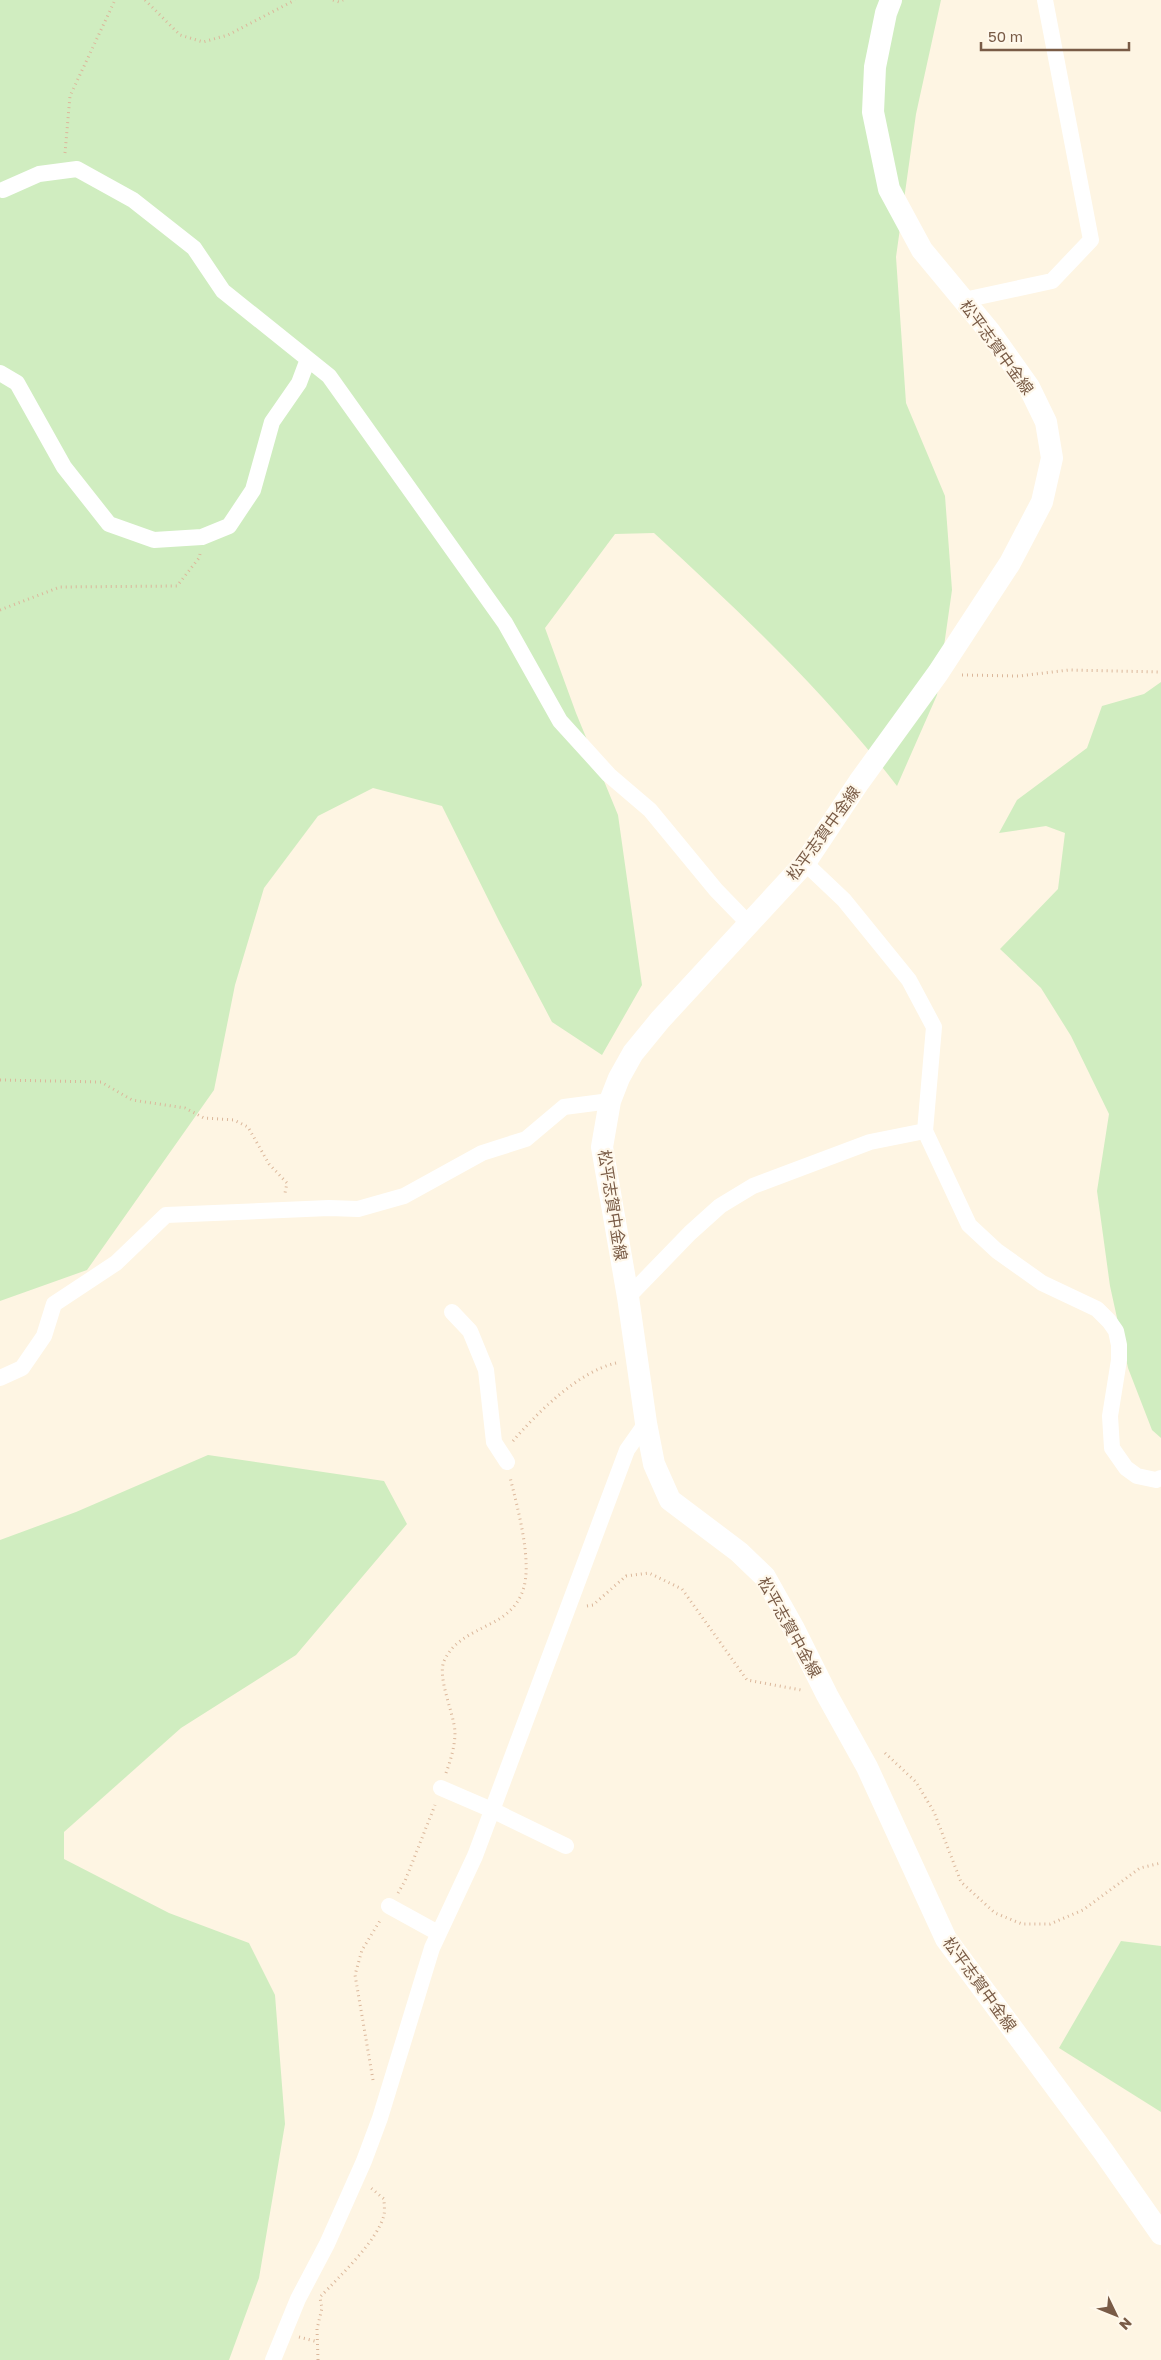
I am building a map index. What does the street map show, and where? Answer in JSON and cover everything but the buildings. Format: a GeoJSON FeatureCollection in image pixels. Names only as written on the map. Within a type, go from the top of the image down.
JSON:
{"type":"FeatureCollection","features":[{"type":"Feature","properties":{"kind":"main road","name":"松平志賀中金線"},"geometry":{"type":"LineString","coordinates":[[891,0],[886,13],[875,67],[873,112],[889,189],[922,250],[990,332],[1029,387],[1046,422],[1052,458],[1042,502],[1010,563],[938,673],[859,782],[805,863],[660,1020],[633,1053],[619,1078],[610,1101],[602,1147],[628,1297],[646,1423],[654,1464],[670,1500],[739,1552],[765,1577],[867,1767],[946,1939],[1103,2151],[1161,2234]]}},
{"type":"Feature","properties":{"kind":"street"},"geometry":{"type":"LineString","coordinates":[[964,300],[1052,281],[1090,240],[1046,0]]}},
{"type":"Feature","properties":{"kind":"street"},"geometry":{"type":"LineString","coordinates":[[2,190],[38,174],[77,169],[133,200],[194,248],[223,291],[329,376],[506,624],[560,721],[609,775],[650,810],[716,890],[749,924]]}},
{"type":"Feature","properties":{"kind":"street"},"geometry":{"type":"LineString","coordinates":[[0,373],[18,383],[64,467],[109,524],[154,540],[202,537],[229,526],[253,490],[272,422],[298,383],[308,359]]}},
{"type":"Feature","properties":{"kind":"street"},"geometry":{"type":"LineString","coordinates":[[805,863],[844,900],[909,980],[934,1027],[925,1131],[969,1225],[998,1251],[1042,1283],[1097,1309],[1116,1331],[1119,1360],[1110,1416],[1112,1448],[1126,1468],[1137,1476],[1156,1480],[1161,1478]]}},
{"type":"Feature","properties":{"kind":"street"},"geometry":{"type":"LineString","coordinates":[[0,1378],[22,1368],[44,1336],[54,1304],[116,1263],[166,1214],[329,1208],[358,1209],[404,1196],[482,1153],[526,1138],[564,1107],[610,1101]]}},
{"type":"Feature","properties":{"kind":"street"},"geometry":{"type":"LineString","coordinates":[[628,1297],[690,1233],[720,1206],[753,1186],[870,1142],[925,1131]]}},
{"type":"Feature","properties":{"kind":"street"},"geometry":{"type":"LineString","coordinates":[[452,1312],[470,1331],[486,1370],[494,1442],[507,1462]]}},
{"type":"Feature","properties":{"kind":"street"},"geometry":{"type":"LineString","coordinates":[[273,2360],[303,2289],[327,2244],[358,2176],[380,2118],[438,1933],[475,1856],[628,1450],[646,1423]]}},
{"type":"Feature","properties":{"kind":"street"},"geometry":{"type":"LineString","coordinates":[[441,1788],[492,1810],[566,1846]]}},
{"type":"Feature","properties":{"kind":"street"},"geometry":{"type":"LineString","coordinates":[[389,1906],[438,1933]]}},
{"type":"Feature","properties":{"kind":"path"},"geometry":{"type":"LineString","coordinates":[[63,171],[70,96],[115,0]]}},
{"type":"Feature","properties":{"kind":"path"},"geometry":{"type":"LineString","coordinates":[[145,0],[180,35],[202,42],[228,35],[295,0]]}},
{"type":"Feature","properties":{"kind":"path"},"geometry":{"type":"LineString","coordinates":[[333,0],[339,2],[343,0]]}},
{"type":"Feature","properties":{"kind":"path"},"geometry":{"type":"LineString","coordinates":[[0,610],[60,587],[177,586],[199,558],[202,537]]}},
{"type":"Feature","properties":{"kind":"path"},"geometry":{"type":"LineString","coordinates":[[938,673],[1019,676],[1069,670],[1161,672]]}},
{"type":"Feature","properties":{"kind":"path"},"geometry":{"type":"LineString","coordinates":[[0,1080],[101,1082],[132,1100],[185,1108],[204,1118],[234,1120],[248,1127],[269,1164],[287,1183],[281,1210]]}},
{"type":"Feature","properties":{"kind":"path"},"geometry":{"type":"LineString","coordinates":[[373,2081],[355,1975],[362,1950],[405,1881],[453,1754],[455,1732],[444,1680],[444,1663],[457,1642],[497,1621],[514,1608],[524,1589],[526,1560],[519,1514],[507,1462],[508,1448],[530,1422],[568,1388],[610,1364],[636,1358]]}},
{"type":"Feature","properties":{"kind":"path"},"geometry":{"type":"LineString","coordinates":[[320,2297],[348,2268],[378,2231],[384,2215],[384,2200],[358,2176]]}},
{"type":"Feature","properties":{"kind":"path"},"geometry":{"type":"LineString","coordinates":[[303,2289],[320,2297]]}},
{"type":"Feature","properties":{"kind":"path"},"geometry":{"type":"LineString","coordinates":[[318,2360],[317,2328],[322,2308],[320,2297]]}},
{"type":"Feature","properties":{"kind":"green space"},"geometry":{"type":"Polygon","coordinates":[[[0,0],[941,0],[916,114],[896,257],[906,403],[945,496],[952,590],[937,695],[897,786],[812,686],[750,623],[654,533],[615,534],[545,628],[576,713],[618,815],[642,985],[602,1055],[552,1022],[442,806],[373,788],[318,816],[264,888],[235,985],[214,1090],[87,1270],[0,1301],[0,0]]]}},
{"type":"Feature","properties":{"kind":"green space"},"geometry":{"type":"Polygon","coordinates":[[[1161,682],[1161,1438],[1152,1430],[1128,1368],[1110,1286],[1097,1191],[1109,1114],[1071,1036],[1041,988],[1000,949],[1058,889],[1065,833],[1046,826],[999,833],[1017,800],[1087,748],[1102,706],[1144,694],[1161,682]]]}},
{"type":"Feature","properties":{"kind":"green space"},"geometry":{"type":"Polygon","coordinates":[[[208,1455],[384,1481],[407,1524],[296,1655],[181,1728],[64,1832],[64,1859],[169,1913],[249,1943],[275,1995],[285,2124],[259,2278],[229,2360],[0,2360],[0,1540],[76,1512],[208,1455]]]}},
{"type":"Feature","properties":{"kind":"green space"},"geometry":{"type":"Polygon","coordinates":[[[1121,1941],[1161,1946],[1161,2112],[1059,2048],[1121,1941]]]}}]}
